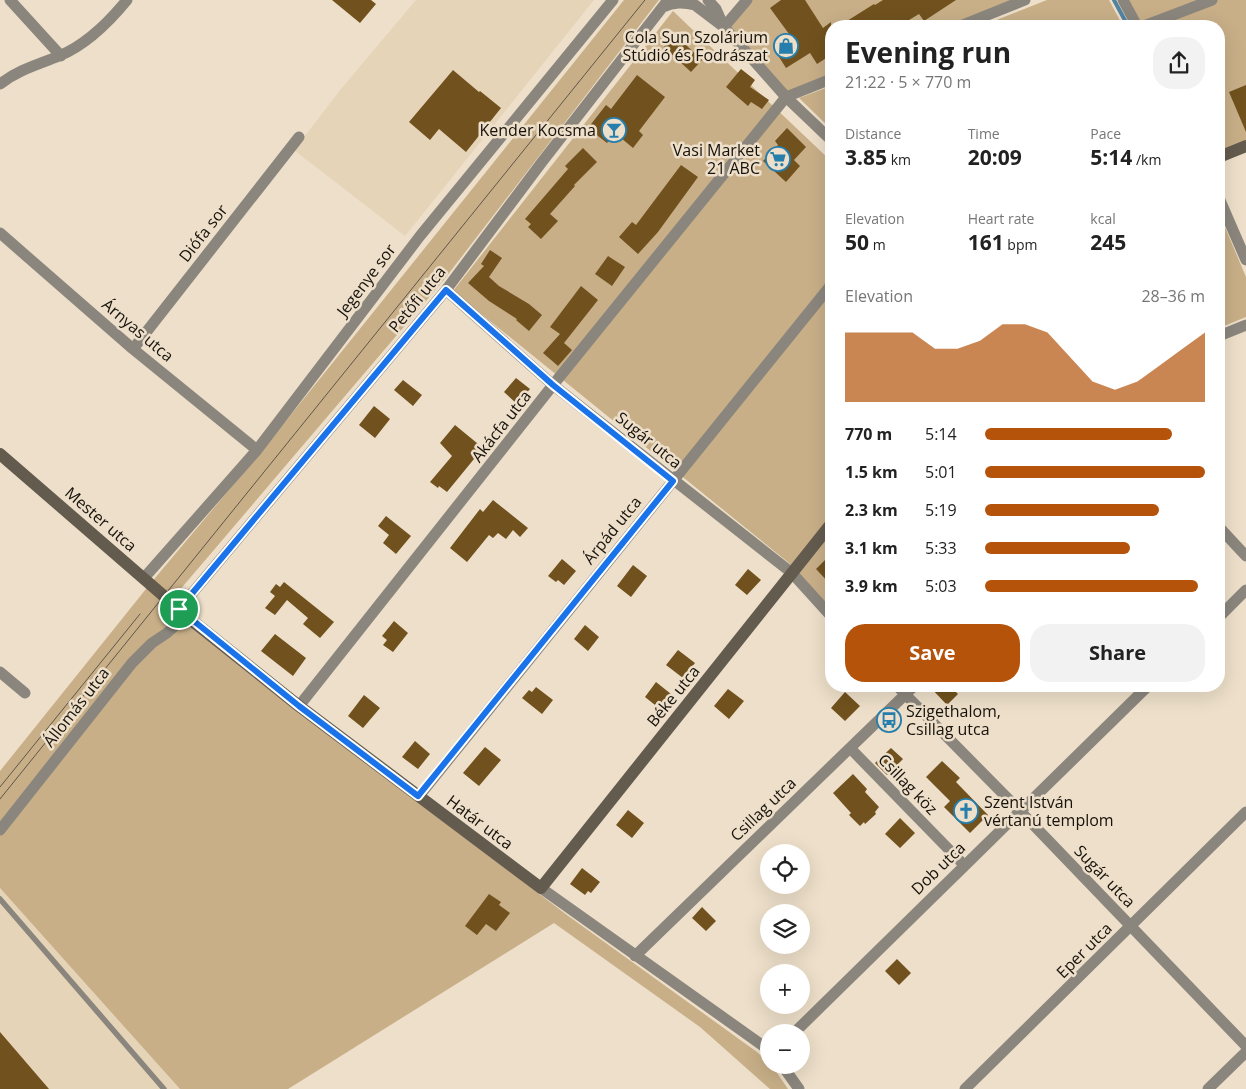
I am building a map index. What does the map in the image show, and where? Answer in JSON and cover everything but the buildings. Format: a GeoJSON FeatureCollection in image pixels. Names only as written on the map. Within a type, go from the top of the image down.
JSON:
{"type":"FeatureCollection","features":[{"type":"Feature","properties":{"kind":"street"},"geometry":{"type":"LineString","coordinates":[[10,0],[61,56]]}},
{"type":"Feature","properties":{"kind":"street"},"geometry":{"type":"LineString","coordinates":[[0,84],[32,65],[61,56],[90,38],[113,18],[127,0]]}},
{"type":"Feature","properties":{"kind":"street","name":"Jegenye sor"},"geometry":{"type":"LineString","coordinates":[[144,578],[257,450],[420,236],[612,0]]}},
{"type":"Feature","properties":{"kind":"street"},"geometry":{"type":"LineString","coordinates":[[708,0],[716,9],[724,26]]}},
{"type":"Feature","properties":{"kind":"street"},"geometry":{"type":"LineString","coordinates":[[724,26],[747,0]]}},
{"type":"Feature","properties":{"kind":"street"},"geometry":{"type":"LineString","coordinates":[[975,20],[1025,0]]}},
{"type":"Feature","properties":{"kind":"street"},"geometry":{"type":"LineString","coordinates":[[1123,0],[1134,20]]}},
{"type":"Feature","properties":{"kind":"street"},"geometry":{"type":"LineString","coordinates":[[1160,20],[1212,0]]}},
{"type":"Feature","properties":{"kind":"street"},"geometry":{"type":"LineString","coordinates":[[666,4],[676,2],[695,5],[724,26],[786,97],[825,134]]}},
{"type":"Feature","properties":{"kind":"street","name":"Petőfi utca"},"geometry":{"type":"LineString","coordinates":[[179,609],[446,290],[542,162],[666,4]]}},
{"type":"Feature","properties":{"kind":"street"},"geometry":{"type":"LineString","coordinates":[[786,97],[825,81]]}},
{"type":"Feature","properties":{"kind":"street","name":"Akácfa utca"},"geometry":{"type":"LineString","coordinates":[[299,706],[553,385],[786,97]]}},
{"type":"Feature","properties":{"kind":"street","name":"Diófa sor"},"geometry":{"type":"LineString","coordinates":[[133,348],[299,137]]}},
{"type":"Feature","properties":{"kind":"street"},"geometry":{"type":"LineString","coordinates":[[1225,155],[1246,146]]}},
{"type":"Feature","properties":{"kind":"street"},"geometry":{"type":"LineString","coordinates":[[1225,212],[1246,260]]}},
{"type":"Feature","properties":{"kind":"street","name":"Árnyas utca"},"geometry":{"type":"LineString","coordinates":[[0,233],[133,348],[257,450]]}},
{"type":"Feature","properties":{"kind":"street","name":"Sugár utca"},"geometry":{"type":"LineString","coordinates":[[446,290],[553,385],[792,573],[825,609]]}},
{"type":"Feature","properties":{"kind":"street","name":"Árpád utca"},"geometry":{"type":"LineString","coordinates":[[418,796],[825,292]]}},
{"type":"Feature","properties":{"kind":"street"},"geometry":{"type":"LineString","coordinates":[[1225,334],[1246,325]]}},
{"type":"Feature","properties":{"kind":"street","name":"Mester utca"},"geometry":{"type":"LineString","coordinates":[[0,454],[179,609]]}},
{"type":"Feature","properties":{"kind":"street","name":"Béke utca"},"geometry":{"type":"LineString","coordinates":[[541,888],[825,532]]}},
{"type":"Feature","properties":{"kind":"street"},"geometry":{"type":"LineString","coordinates":[[1225,533],[1246,556]]}},
{"type":"Feature","properties":{"kind":"street"},"geometry":{"type":"LineString","coordinates":[[1225,611],[1246,590]]}},
{"type":"Feature","properties":{"kind":"street","name":"Határ utca"},"geometry":{"type":"LineString","coordinates":[[179,609],[299,706],[418,796],[541,888],[760,1044]]}},
{"type":"Feature","properties":{"kind":"street","name":"Állomás utca"},"geometry":{"type":"LineString","coordinates":[[0,830],[132,663],[152,643],[167,633],[178,622],[179,609]]}},
{"type":"Feature","properties":{"kind":"street"},"geometry":{"type":"LineString","coordinates":[[0,672],[25,692]]}},
{"type":"Feature","properties":{"kind":"street","name":"Csillag utca"},"geometry":{"type":"LineString","coordinates":[[635,956],[850,748],[899,692]]}},
{"type":"Feature","properties":{"kind":"street","name":"Sugár utca"},"geometry":{"type":"LineString","coordinates":[[903,692],[1246,1046]]}},
{"type":"Feature","properties":{"kind":"street","name":"Dob utca"},"geometry":{"type":"LineString","coordinates":[[804,1024],[1142,692]]}},
{"type":"Feature","properties":{"kind":"street","name":"Csillag köz"},"geometry":{"type":"LineString","coordinates":[[850,748],[964,865]]}},
{"type":"Feature","properties":{"kind":"street","name":"Eper utca"},"geometry":{"type":"LineString","coordinates":[[965,1089],[1246,812]]}},
{"type":"Feature","properties":{"kind":"street"},"geometry":{"type":"LineString","coordinates":[[1208,1089],[1246,1052]]}},
{"type":"Feature","properties":{"kind":"street"},"geometry":{"type":"LineString","coordinates":[[788,1074],[799,1089]]}},
{"type":"Feature","properties":{"kind":"lane"},"geometry":{"type":"LineString","coordinates":[[0,899],[164,1089]]}},
{"type":"Feature","properties":{"kind":"shaded area"},"geometry":{"type":"Polygon","coordinates":[[[416,0],[594,0],[405,236],[294,150],[341,89],[416,0]]]}},
{"type":"Feature","properties":{"kind":"shaded area"},"geometry":{"type":"Polygon","coordinates":[[[624,0],[659,0],[443,281],[167,605],[295,709],[567,915],[757,1052],[760,1055],[760,1074],[778,1074],[788,1089],[770,1089],[700,1027],[554,923],[288,1089],[180,1089],[0,888],[0,771],[150,584],[265,447],[624,0]]]}},
{"type":"Feature","properties":{"kind":"shaded area"},"geometry":{"type":"Polygon","coordinates":[[[746,0],[1014,0],[966,20],[825,20],[825,81],[786,97],[726,24],[746,0]]]}},
{"type":"Feature","properties":{"kind":"shaded area"},"geometry":{"type":"Polygon","coordinates":[[[1047,0],[1109,0],[1120,20],[996,20],[1047,0]]]}},
{"type":"Feature","properties":{"kind":"shaded area"},"geometry":{"type":"Polygon","coordinates":[[[1123,0],[1246,0],[1246,146],[1225,155],[1225,20],[1134,20],[1123,0]]]}},
{"type":"Feature","properties":{"kind":"shaded area"},"geometry":{"type":"Polygon","coordinates":[[[673,11],[825,155],[825,602],[789,563],[453,291],[673,11]]]}},
{"type":"Feature","properties":{"kind":"shaded area"},"geometry":{"type":"Polygon","coordinates":[[[825,88],[825,123],[799,98],[825,88]]]}},
{"type":"Feature","properties":{"kind":"shaded area"},"geometry":{"type":"Polygon","coordinates":[[[1225,227],[1246,277],[1246,317],[1225,326],[1225,227]]]}},
{"type":"Feature","properties":{"kind":"shaded area"},"geometry":{"type":"Polygon","coordinates":[[[0,888],[73,969],[180,1089],[0,1089],[0,888]]]}},
{"type":"Feature","properties":{"kind":"waterway"},"geometry":{"type":"LineString","coordinates":[[1114,0],[1125,20]]}},
{"type":"Feature","properties":{"kind":"tram line"},"geometry":{"type":"LineString","coordinates":[[0,799],[645,0]]}},
{"type":"Feature","properties":{"kind":"tram line"},"geometry":{"type":"LineString","coordinates":[[0,787],[140,614]]}},
{"type":"Feature","properties":{"kind":"place","name":"Cola Sun Szolárium Stúdió és Fodrászat"},"geometry":{"type":"Point","coordinates":[786,46]}},
{"type":"Feature","properties":{"kind":"place","name":"Kender Kocsma"},"geometry":{"type":"Point","coordinates":[614,130]}},
{"type":"Feature","properties":{"kind":"place","name":"Vasi Market 21 ABC"},"geometry":{"type":"Point","coordinates":[778,159]}},
{"type":"Feature","properties":{"kind":"place","name":"Szigethalom, Csillag utca"},"geometry":{"type":"Point","coordinates":[889,720]}},
{"type":"Feature","properties":{"kind":"place","name":"Szent István vértanú templom"},"geometry":{"type":"Point","coordinates":[966,811]}},
{"type":"Feature","properties":{"kind":"route"},"geometry":{"type":"LineString","coordinates":[[446,290],[553,385],[673,481],[418,796],[299,706],[179,609],[446,290]]}}]}
